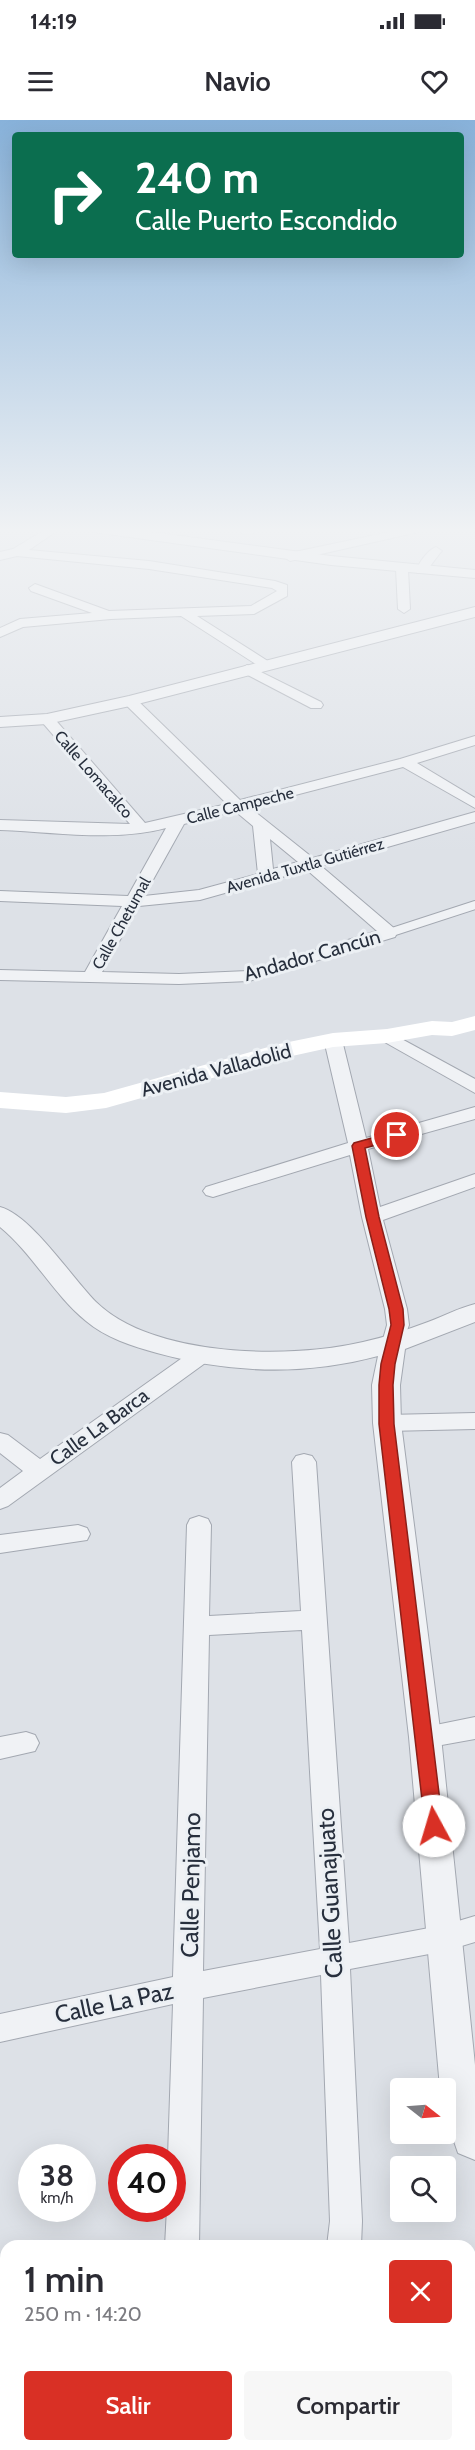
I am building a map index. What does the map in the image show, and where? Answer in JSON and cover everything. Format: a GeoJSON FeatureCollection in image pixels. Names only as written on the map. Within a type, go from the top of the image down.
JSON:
{"type":"FeatureCollection","features":[{"type":"Feature","properties":{"kind":"main road","name":"Avenida Valladolid"},"geometry":{"type":"LineString","coordinates":[[432,1028],[450,1014],[475,1002]]}},
{"type":"Feature","properties":{"kind":"main road","name":"Avenida Valladolid"},"geometry":{"type":"LineString","coordinates":[[0,1100],[66,1105],[106,1100],[222,1066],[333,1040],[387,1036],[432,1028],[452,1029],[475,1023]]}},
{"type":"Feature","properties":{"kind":"street"},"geometry":{"type":"LineString","coordinates":[[222,637],[267,665]]}},
{"type":"Feature","properties":{"kind":"street"},"geometry":{"type":"LineString","coordinates":[[0,722],[47,719],[130,701],[378,637]]}},
{"type":"Feature","properties":{"kind":"street"},"geometry":{"type":"LineString","coordinates":[[247,669],[316,705]]}},
{"type":"Feature","properties":{"kind":"street"},"geometry":{"type":"LineString","coordinates":[[130,701],[238,806],[309,863],[389,933]]}},
{"type":"Feature","properties":{"kind":"street","name":"Calle Lomacalco"},"geometry":{"type":"LineString","coordinates":[[47,719],[141,829]]}},
{"type":"Feature","properties":{"kind":"street","name":"Calle Campeche"},"geometry":{"type":"LineString","coordinates":[[1,823],[141,829],[405,762],[475,740]]}},
{"type":"Feature","properties":{"kind":"street"},"geometry":{"type":"LineString","coordinates":[[405,762],[475,804]]}},
{"type":"Feature","properties":{"kind":"street","name":"Avenida Tuxtla Gutiérrez"},"geometry":{"type":"LineString","coordinates":[[0,896],[132,903],[167,901],[200,895],[475,817]]}},
{"type":"Feature","properties":{"kind":"street","name":"Calle Chetumal"},"geometry":{"type":"LineString","coordinates":[[0,975],[90,978],[178,821]]}},
{"type":"Feature","properties":{"kind":"street"},"geometry":{"type":"LineString","coordinates":[[261,826],[266,876]]}},
{"type":"Feature","properties":{"kind":"street","name":"Andador Cancún"},"geometry":{"type":"LineString","coordinates":[[90,978],[179,979],[249,976],[389,933]]}},
{"type":"Feature","properties":{"kind":"street"},"geometry":{"type":"LineString","coordinates":[[387,1036],[475,1088]]}},
{"type":"Feature","properties":{"kind":"street"},"geometry":{"type":"LineString","coordinates":[[333,1040],[372,1217],[396,1309],[398,1325],[386,1385],[387,1424],[425,1737],[460,1934],[460,2104],[471,2140],[475,2141]]}},
{"type":"Feature","properties":{"kind":"street"},"geometry":{"type":"LineString","coordinates":[[213,1191],[475,1113]]}},
{"type":"Feature","properties":{"kind":"street"},"geometry":{"type":"LineString","coordinates":[[372,1217],[475,1180]]}},
{"type":"Feature","properties":{"kind":"street"},"geometry":{"type":"LineString","coordinates":[[0,1215],[20,1229],[91,1312],[114,1328],[141,1340],[200,1356],[248,1362],[300,1362],[340,1356],[393,1343],[475,1312]]}},
{"type":"Feature","properties":{"kind":"street","name":"Calle La Barca"},"geometry":{"type":"LineString","coordinates":[[0,1500],[200,1356]]}},
{"type":"Feature","properties":{"kind":"street"},"geometry":{"type":"LineString","coordinates":[[387,1424],[475,1420]]}},
{"type":"Feature","properties":{"kind":"street"},"geometry":{"type":"LineString","coordinates":[[0,1441],[39,1471]]}},
{"type":"Feature","properties":{"kind":"street","name":"Calle Guanajuato"},"geometry":{"type":"LineString","coordinates":[[304,1462],[334,1959],[346,2221],[344,2240]]}},
{"type":"Feature","properties":{"kind":"street","name":"Calle Penjamo"},"geometry":{"type":"LineString","coordinates":[[182,2240],[199,1525]]}},
{"type":"Feature","properties":{"kind":"street"},"geometry":{"type":"LineString","coordinates":[[0,1544],[78,1534]]}},
{"type":"Feature","properties":{"kind":"street"},"geometry":{"type":"LineString","coordinates":[[197,1626],[314,1620]]}},
{"type":"Feature","properties":{"kind":"street"},"geometry":{"type":"LineString","coordinates":[[425,1737],[475,1728]]}},
{"type":"Feature","properties":{"kind":"street","name":"Calle La Paz"},"geometry":{"type":"LineString","coordinates":[[0,2028],[189,1987],[460,1934]]}},
{"type":"Feature","properties":{"kind":"lane"},"geometry":{"type":"LineString","coordinates":[[389,933],[475,905]]}},
{"type":"Feature","properties":{"kind":"route"},"geometry":{"type":"LineString","coordinates":[[397,1135],[358,1146],[372,1217],[396,1309],[398,1325],[388,1364],[387,1424],[434,1826]]}}]}
